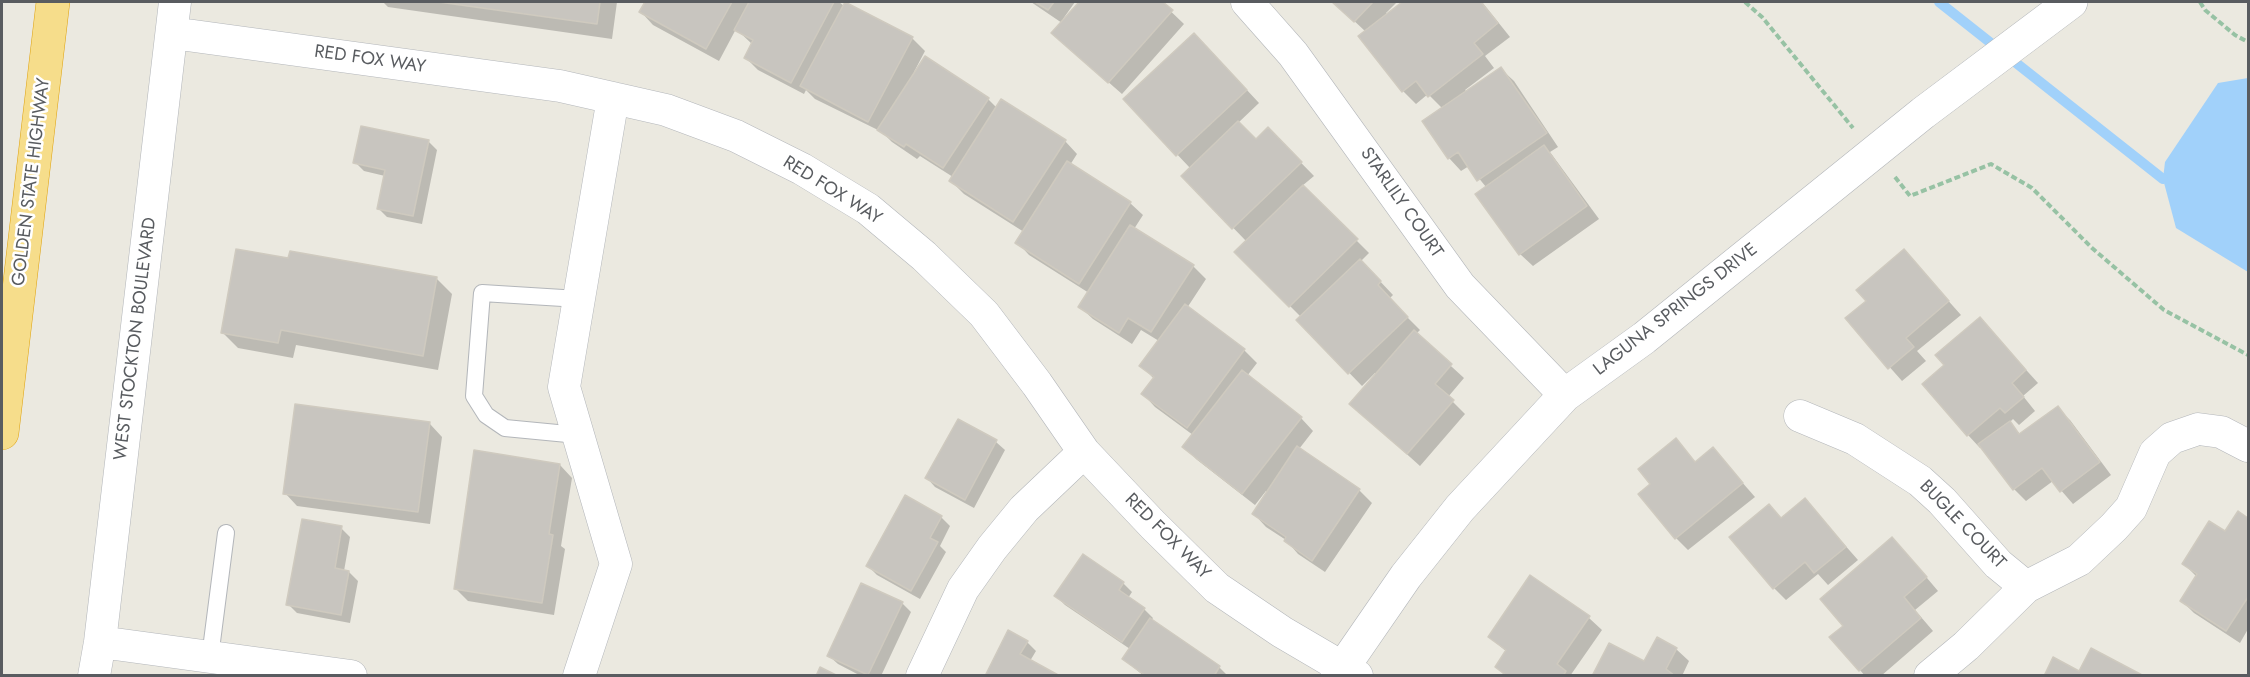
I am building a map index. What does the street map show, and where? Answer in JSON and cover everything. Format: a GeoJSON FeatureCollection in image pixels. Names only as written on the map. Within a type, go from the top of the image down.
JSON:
{"type":"FeatureCollection","features":[{"type":"Feature","properties":{"kind":"highway","name":"GOLDEN STATE HIGHWAY"},"geometry":{"type":"LineString","coordinates":[[2,434],[53,2]]}},
{"type":"Feature","properties":{"kind":"street","name":"WEST STOCKTON BOULEVARD"},"geometry":{"type":"LineString","coordinates":[[94,675],[100,642],[175,2]]}},
{"type":"Feature","properties":{"kind":"street","name":"STARLILY COURT"},"geometry":{"type":"LineString","coordinates":[[1247,2],[1293,54],[1460,286],[1565,395]]}},
{"type":"Feature","properties":{"kind":"street","name":"LAGUNA SPRINGS DRIVE"},"geometry":{"type":"LineString","coordinates":[[1346,673],[1406,576],[1454,517],[1565,395],[1653,331],[1923,112],[2071,2]]}},
{"type":"Feature","properties":{"kind":"street","name":"RED FOX WAY"},"geometry":{"type":"LineString","coordinates":[[172,33],[560,86],[666,110],[736,136],[802,169],[868,209],[924,256],[984,314],[1037,384],[1084,452],[1217,588],[1346,673]]}},
{"type":"Feature","properties":{"kind":"street"},"geometry":{"type":"LineString","coordinates":[[579,675],[616,564],[564,387],[613,98]]}},
{"type":"Feature","properties":{"kind":"street","name":"BUGLE COURT"},"geometry":{"type":"LineString","coordinates":[[1800,416],[1855,439],[1920,481],[1942,501],[1998,564],[2026,587]]}},
{"type":"Feature","properties":{"kind":"street"},"geometry":{"type":"LineString","coordinates":[[1930,675],[1965,646],[2026,587],[2079,560],[2114,527],[2131,508],[2155,453],[2172,438],[2198,429],[2221,432],[2248,446]]}},
{"type":"Feature","properties":{"kind":"street"},"geometry":{"type":"LineString","coordinates":[[922,675],[963,589],[992,548],[1024,509],[1084,452]]}},
{"type":"Feature","properties":{"kind":"street"},"geometry":{"type":"LineString","coordinates":[[100,642],[351,675]]}},
{"type":"Feature","properties":{"kind":"lane"},"geometry":{"type":"LineString","coordinates":[[578,435],[506,428],[486,415],[474,396],[482,293],[579,299]]}},
{"type":"Feature","properties":{"kind":"lane"},"geometry":{"type":"LineString","coordinates":[[210,657],[226,533]]}},
{"type":"Feature","properties":{"kind":"path"},"geometry":{"type":"LineString","coordinates":[[1745,2],[1762,17],[1840,112]]}},
{"type":"Feature","properties":{"kind":"path"},"geometry":{"type":"LineString","coordinates":[[2200,2],[2205,10],[2248,42]]}},
{"type":"Feature","properties":{"kind":"path"},"geometry":{"type":"LineString","coordinates":[[1910,196],[1991,164],[2032,188],[2092,248],[2164,310],[2248,355]]}},
{"type":"Feature","properties":{"kind":"water"},"geometry":{"type":"Polygon","coordinates":[[[2248,78],[2248,272],[2176,228],[2163,179],[2165,162],[2218,83],[2248,78]]]}},
{"type":"Feature","properties":{"kind":"building"},"geometry":{"type":"Polygon","coordinates":[[[439,2],[600,2],[597,24],[439,2]]]}},
{"type":"Feature","properties":{"kind":"building"},"geometry":{"type":"Polygon","coordinates":[[[645,2],[732,2],[706,49],[639,12],[645,2]]]}},
{"type":"Feature","properties":{"kind":"building"},"geometry":{"type":"Polygon","coordinates":[[[749,2],[834,2],[791,83],[744,58],[753,40],[734,30],[749,2]]]}},
{"type":"Feature","properties":{"kind":"building"},"geometry":{"type":"Polygon","coordinates":[[[845,2],[913,37],[868,122],[800,86],[845,2]]]}},
{"type":"Feature","properties":{"kind":"building"},"geometry":{"type":"Polygon","coordinates":[[[1035,2],[1054,2],[1048,10],[1035,2]]]}},
{"type":"Feature","properties":{"kind":"building"},"geometry":{"type":"Polygon","coordinates":[[[1079,2],[1163,2],[1173,10],[1108,83],[1051,33],[1079,2]]]}},
{"type":"Feature","properties":{"kind":"building"},"geometry":{"type":"Polygon","coordinates":[[[1332,2],[1373,2],[1354,22],[1332,2]]]}},
{"type":"Feature","properties":{"kind":"building"},"geometry":{"type":"Polygon","coordinates":[[[1402,2],[1481,2],[1498,23],[1474,43],[1483,54],[1428,97],[1416,81],[1402,92],[1358,36],[1402,2]]]}},
{"type":"Feature","properties":{"kind":"building"},"geometry":{"type":"Polygon","coordinates":[[[1194,33],[1247,90],[1176,156],[1123,99],[1194,33]]]}},
{"type":"Feature","properties":{"kind":"building"},"geometry":{"type":"Polygon","coordinates":[[[925,56],[989,98],[943,168],[906,144],[904,147],[877,130],[925,56]]]}},
{"type":"Feature","properties":{"kind":"building"},"geometry":{"type":"Polygon","coordinates":[[[1501,67],[1547,133],[1477,181],[1458,152],[1448,159],[1422,121],[1501,67]]]}},
{"type":"Feature","properties":{"kind":"building"},"geometry":{"type":"Polygon","coordinates":[[[1001,99],[1066,140],[1013,222],[949,181],[1001,99]]]}},
{"type":"Feature","properties":{"kind":"building"},"geometry":{"type":"Polygon","coordinates":[[[1238,121],[1256,139],[1268,127],[1302,162],[1232,229],[1181,176],[1238,121]]]}},
{"type":"Feature","properties":{"kind":"building"},"geometry":{"type":"Polygon","coordinates":[[[361,126],[429,140],[413,216],[377,209],[385,170],[353,163],[361,126]]]}},
{"type":"Feature","properties":{"kind":"building"},"geometry":{"type":"Polygon","coordinates":[[[1544,145],[1587,206],[1519,255],[1475,194],[1544,145]]]}},
{"type":"Feature","properties":{"kind":"building"},"geometry":{"type":"Polygon","coordinates":[[[1067,161],[1131,202],[1079,284],[1015,243],[1067,161]]]}},
{"type":"Feature","properties":{"kind":"building"},"geometry":{"type":"Polygon","coordinates":[[[1303,185],[1358,239],[1289,307],[1234,252],[1303,185]]]}},
{"type":"Feature","properties":{"kind":"building"},"geometry":{"type":"Polygon","coordinates":[[[1130,225],[1194,265],[1151,332],[1128,318],[1119,333],[1078,307],[1130,225]]]}},
{"type":"Feature","properties":{"kind":"building"},"geometry":{"type":"Polygon","coordinates":[[[236,249],[288,258],[290,251],[437,277],[423,356],[281,330],[278,343],[221,333],[236,249]]]}},
{"type":"Feature","properties":{"kind":"building"},"geometry":{"type":"Polygon","coordinates":[[[1904,249],[1949,301],[1906,338],[1914,347],[1888,369],[1845,318],[1866,301],[1856,290],[1904,249]]]}},
{"type":"Feature","properties":{"kind":"building"},"geometry":{"type":"Polygon","coordinates":[[[1360,259],[1381,281],[1378,285],[1408,317],[1348,374],[1296,320],[1360,259]]]}},
{"type":"Feature","properties":{"kind":"building"},"geometry":{"type":"Polygon","coordinates":[[[1185,304],[1245,349],[1187,428],[1141,394],[1154,377],[1139,366],[1185,304]]]}},
{"type":"Feature","properties":{"kind":"building"},"geometry":{"type":"Polygon","coordinates":[[[1980,317],[2026,370],[2012,383],[2024,397],[2005,413],[2000,408],[1967,436],[1922,384],[1944,365],[1935,355],[1980,317]]]}},
{"type":"Feature","properties":{"kind":"building"},"geometry":{"type":"Polygon","coordinates":[[[1414,330],[1452,364],[1435,384],[1454,400],[1407,454],[1349,404],[1414,330]]]}},
{"type":"Feature","properties":{"kind":"building"},"geometry":{"type":"Polygon","coordinates":[[[1242,370],[1302,417],[1242,494],[1182,447],[1242,370]]]}},
{"type":"Feature","properties":{"kind":"building"},"geometry":{"type":"Polygon","coordinates":[[[295,404],[430,422],[418,512],[283,494],[295,404]]]}},
{"type":"Feature","properties":{"kind":"building"},"geometry":{"type":"Polygon","coordinates":[[[2058,406],[2100,462],[2060,492],[2042,468],[2013,490],[1978,444],[2010,421],[2019,434],[2058,406]]]}},
{"type":"Feature","properties":{"kind":"building"},"geometry":{"type":"Polygon","coordinates":[[[958,419],[997,440],[965,500],[925,478],[958,419]]]}},
{"type":"Feature","properties":{"kind":"building"},"geometry":{"type":"Polygon","coordinates":[[[1676,438],[1695,462],[1713,447],[1743,483],[1675,539],[1638,494],[1650,484],[1638,469],[1676,438]]]}},
{"type":"Feature","properties":{"kind":"building"},"geometry":{"type":"Polygon","coordinates":[[[1297,446],[1360,489],[1312,561],[1284,541],[1286,537],[1252,514],[1297,446]]]}},
{"type":"Feature","properties":{"kind":"building"},"geometry":{"type":"Polygon","coordinates":[[[474,450],[560,464],[549,534],[553,535],[542,603],[454,589],[474,450]]]}},
{"type":"Feature","properties":{"kind":"building"},"geometry":{"type":"Polygon","coordinates":[[[905,495],[942,516],[930,538],[938,542],[911,591],[866,566],[905,495]]]}},
{"type":"Feature","properties":{"kind":"building"},"geometry":{"type":"Polygon","coordinates":[[[1805,498],[1846,547],[1814,573],[1805,562],[1773,589],[1729,537],[1769,504],[1781,518],[1805,498]]]}},
{"type":"Feature","properties":{"kind":"building"},"geometry":{"type":"Polygon","coordinates":[[[2238,511],[2248,518],[2248,597],[2226,631],[2180,601],[2197,574],[2182,564],[2209,521],[2225,531],[2238,511]]]}},
{"type":"Feature","properties":{"kind":"building"},"geometry":{"type":"Polygon","coordinates":[[[302,519],[342,526],[335,568],[349,571],[341,615],[286,605],[302,519]]]}},
{"type":"Feature","properties":{"kind":"building"},"geometry":{"type":"Polygon","coordinates":[[[1892,537],[1927,577],[1904,597],[1921,618],[1859,671],[1829,637],[1843,626],[1820,599],[1892,537]]]}},
{"type":"Feature","properties":{"kind":"building"},"geometry":{"type":"Polygon","coordinates":[[[1083,554],[1124,582],[1119,590],[1145,608],[1122,642],[1054,596],[1083,554]]]}},
{"type":"Feature","properties":{"kind":"building"},"geometry":{"type":"Polygon","coordinates":[[[1530,575],[1590,616],[1557,664],[1566,671],[1563,676],[1507,676],[1495,667],[1506,650],[1488,637],[1530,575]]]}},
{"type":"Feature","properties":{"kind":"building"},"geometry":{"type":"Polygon","coordinates":[[[861,583],[903,602],[868,675],[827,656],[861,583]]]}},
{"type":"Feature","properties":{"kind":"building"},"geometry":{"type":"Polygon","coordinates":[[[1150,618],[1220,666],[1214,676],[1146,676],[1122,659],[1150,618]]]}},
{"type":"Feature","properties":{"kind":"building"},"geometry":{"type":"Polygon","coordinates":[[[1008,630],[1028,641],[1020,654],[1060,676],[985,676],[1008,630]]]}},
{"type":"Feature","properties":{"kind":"building"},"geometry":{"type":"Polygon","coordinates":[[[1657,637],[1677,648],[1666,669],[1675,676],[1592,676],[1609,643],[1644,661],[1657,637]]]}},
{"type":"Feature","properties":{"kind":"building"},"geometry":{"type":"Polygon","coordinates":[[[2091,648],[2144,676],[2044,676],[2053,657],[2079,671],[2091,648]]]}},
{"type":"Feature","properties":{"kind":"building"},"geometry":{"type":"Polygon","coordinates":[[[820,667],[838,676],[816,676],[820,667]]]}},
{"type":"Feature","properties":{"kind":"waterway"},"geometry":{"type":"LineString","coordinates":[[1939,2],[2163,179]]}}]}
